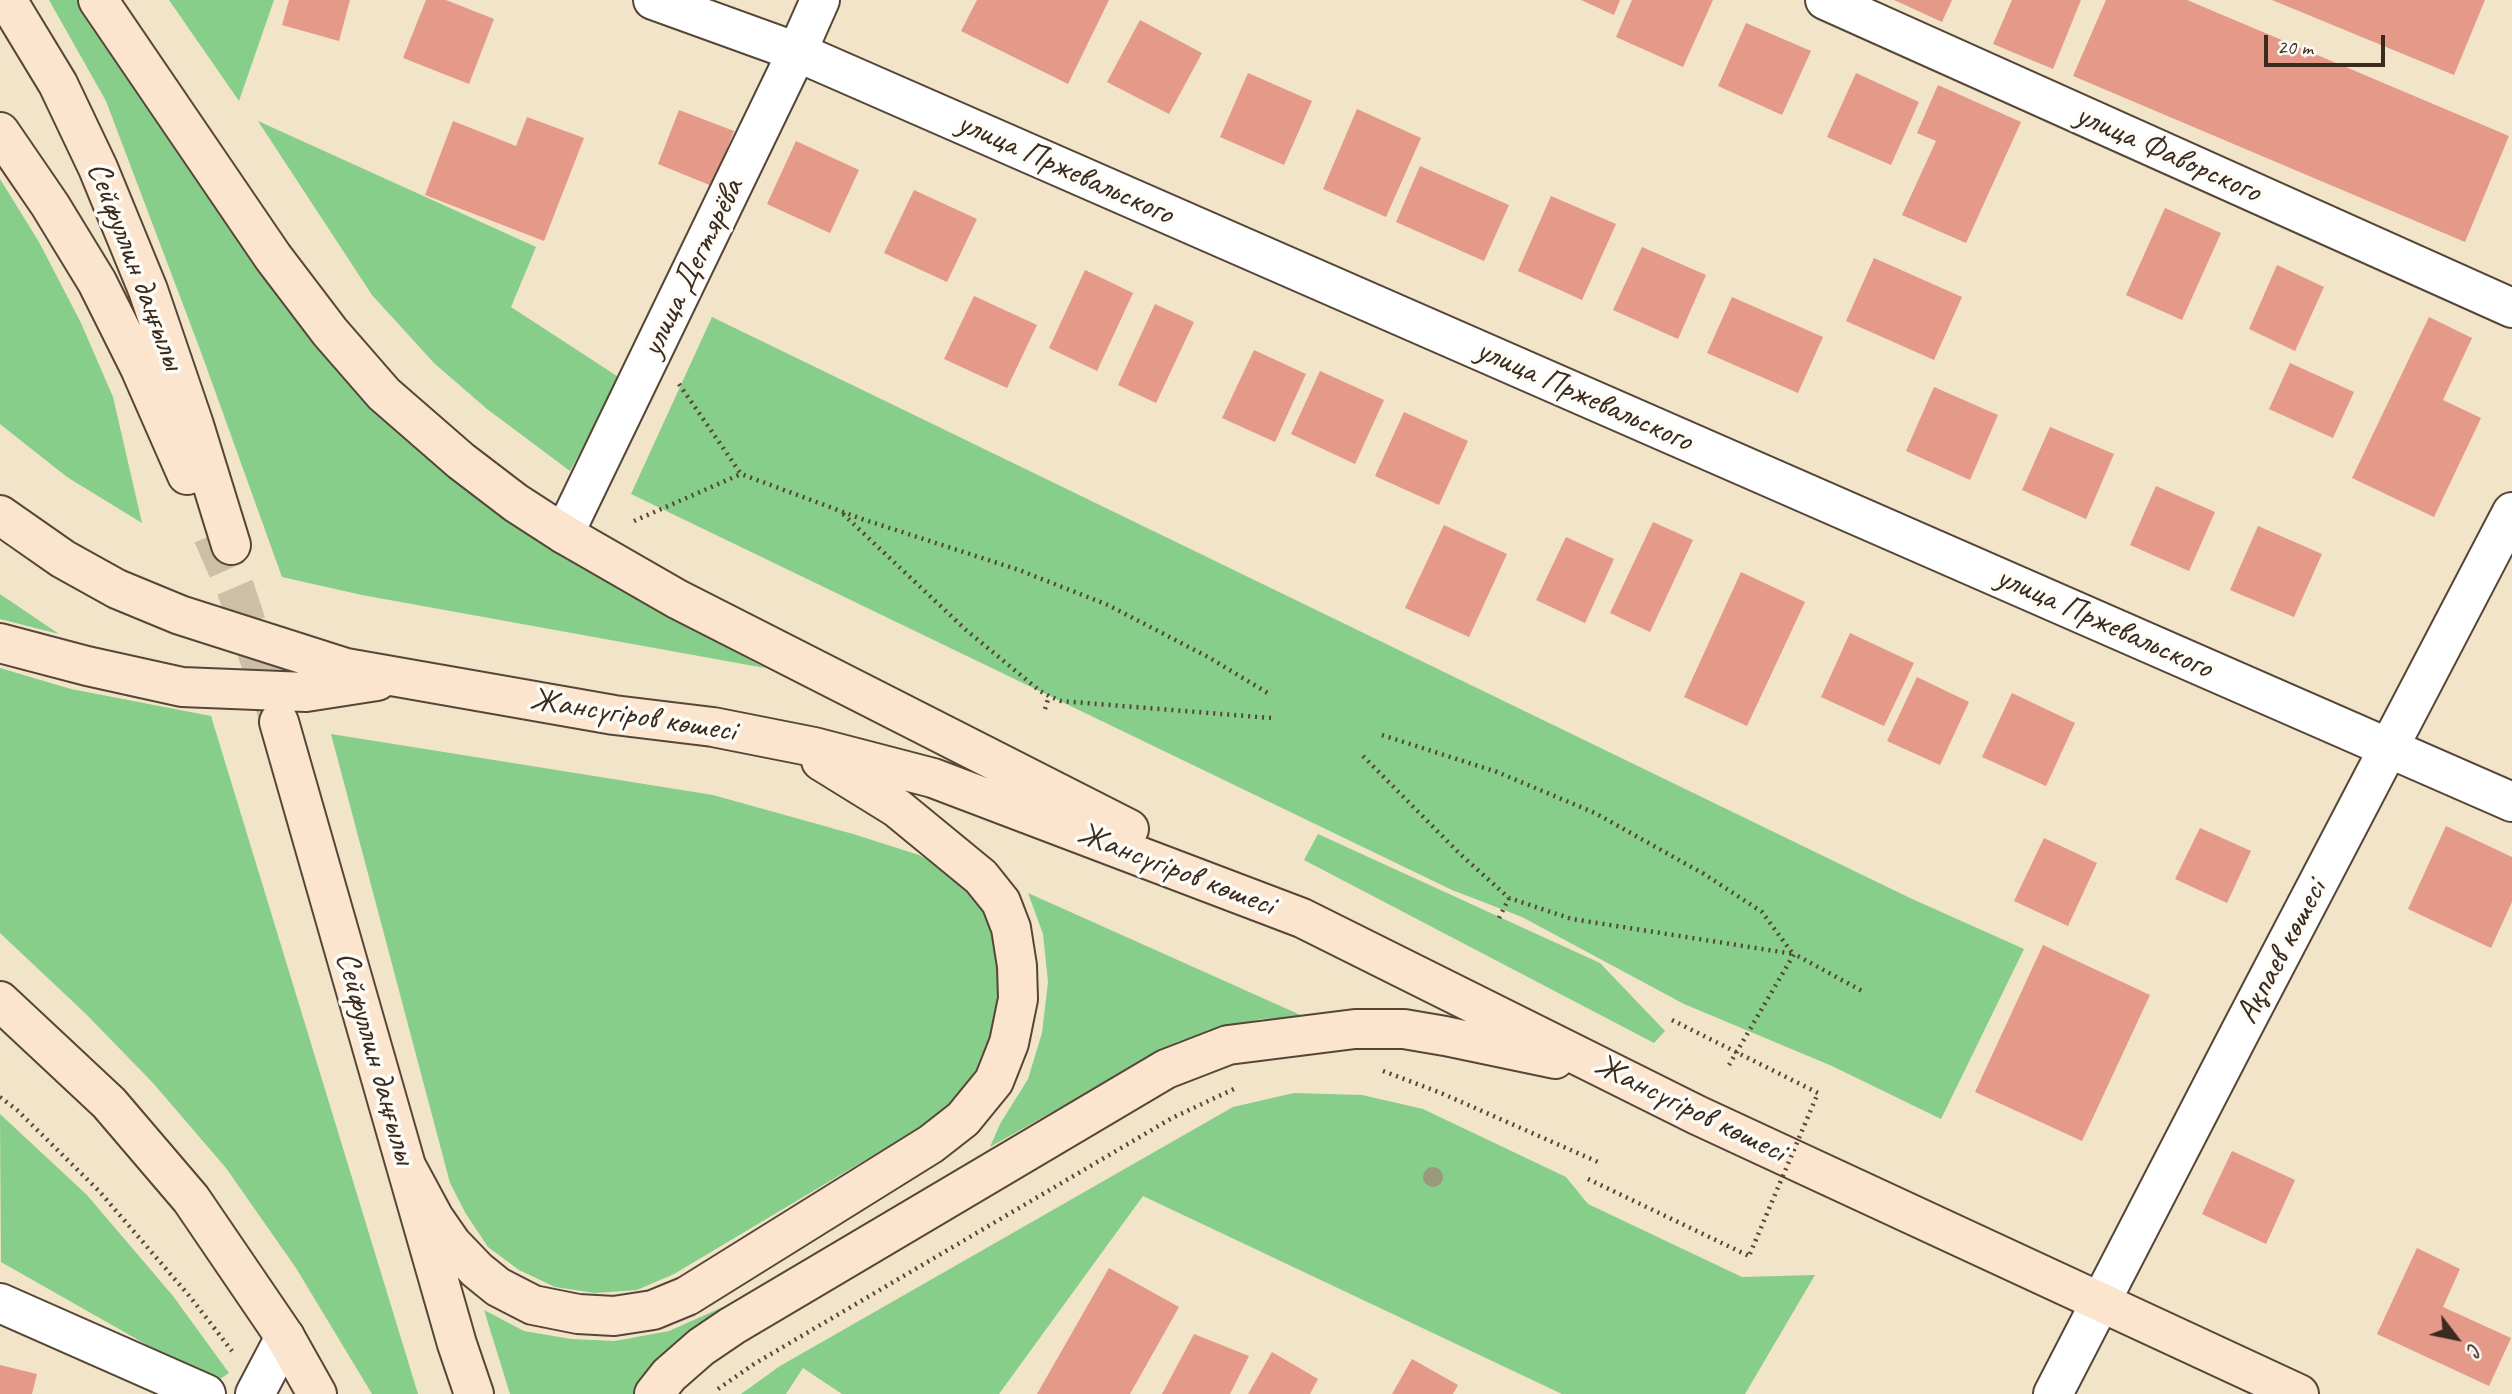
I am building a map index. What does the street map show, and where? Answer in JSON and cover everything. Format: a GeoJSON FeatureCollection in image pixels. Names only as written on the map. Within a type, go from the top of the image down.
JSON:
{"type":"FeatureCollection","features":[{"type":"Feature","properties":{"kind":"main road","name":"Сейфуллин даңғылы"},"geometry":{"type":"LineString","coordinates":[[0,132],[50,205],[97,282],[222,540],[194,425],[148,289],[98,168],[58,84],[7,0]]}},
{"type":"Feature","properties":{"kind":"main road"},"geometry":{"type":"LineString","coordinates":[[99,0],[272,257],[330,332],[384,394],[461,461],[516,503],[677,599],[1302,918]]}},
{"type":"Feature","properties":{"kind":"main road","name":"Жансүгіров көшесі"},"geometry":{"type":"LineString","coordinates":[[0,515],[64,559],[117,589],[180,615],[345,668],[614,715],[713,727],[789,742],[933,778],[1302,918],[1709,1121],[2299,1394]]}},
{"type":"Feature","properties":{"kind":"main road"},"geometry":{"type":"LineString","coordinates":[[0,643],[182,687],[306,692],[400,677]]}},
{"type":"Feature","properties":{"kind":"main road","name":"Сейфуллин даңғылы"},"geometry":{"type":"LineString","coordinates":[[279,722],[474,1394]]}},
{"type":"Feature","properties":{"kind":"main road"},"geometry":{"type":"LineString","coordinates":[[406,1166],[433,1218],[452,1244],[498,1287],[533,1305],[578,1314],[614,1316],[653,1310],[687,1296],[931,1144],[964,1119],[994,1081],[1009,1043],[1018,999],[1017,966],[1011,928],[1001,902],[981,877],[897,808],[789,742]]}},
{"type":"Feature","properties":{"kind":"main road"},"geometry":{"type":"LineString","coordinates":[[0,1001],[109,1103],[191,1199],[285,1337],[317,1394]]}},
{"type":"Feature","properties":{"kind":"main road"},"geometry":{"type":"LineString","coordinates":[[0,1007],[34,1032]]}},
{"type":"Feature","properties":{"kind":"main road"},"geometry":{"type":"LineString","coordinates":[[654,1394],[669,1375],[701,1347],[732,1326],[1166,1069],[1228,1045],[1355,1029],[1404,1030],[1445,1036],[1612,1072]]}},
{"type":"Feature","properties":{"kind":"street","name":"улица Пржевальского"},"geometry":{"type":"LineString","coordinates":[[653,0],[797,52],[2512,802]]}},
{"type":"Feature","properties":{"kind":"street","name":"улица Дегтярёва"},"geometry":{"type":"LineString","coordinates":[[564,534],[820,0]]}},
{"type":"Feature","properties":{"kind":"street","name":"улица Фаворского"},"geometry":{"type":"LineString","coordinates":[[1825,0],[2512,308]]}},
{"type":"Feature","properties":{"kind":"street","name":"Ақпаев көшесі"},"geometry":{"type":"LineString","coordinates":[[2053,1394],[2512,512]]}},
{"type":"Feature","properties":{"kind":"street"},"geometry":{"type":"LineString","coordinates":[[0,1303],[206,1394]]}},
{"type":"Feature","properties":{"kind":"street"},"geometry":{"type":"LineString","coordinates":[[257,1390],[285,1337]]}},
{"type":"Feature","properties":{"kind":"path"},"geometry":{"type":"LineString","coordinates":[[654,348],[741,474],[840,511],[1019,570],[1108,605],[1209,657],[1271,695]]}},
{"type":"Feature","properties":{"kind":"path"},"geometry":{"type":"LineString","coordinates":[[634,521],[741,474]]}},
{"type":"Feature","properties":{"kind":"path"},"geometry":{"type":"LineString","coordinates":[[840,511],[966,630],[1049,696],[1061,701],[1271,719]]}},
{"type":"Feature","properties":{"kind":"path"},"geometry":{"type":"LineString","coordinates":[[1045,709],[1049,696]]}},
{"type":"Feature","properties":{"kind":"path"},"geometry":{"type":"LineString","coordinates":[[1382,735],[1497,772],[1595,813],[1704,874],[1762,912],[1794,954]]}},
{"type":"Feature","properties":{"kind":"path"},"geometry":{"type":"LineString","coordinates":[[1363,756],[1460,854],[1509,898],[1572,919],[1794,954],[1864,992]]}},
{"type":"Feature","properties":{"kind":"path"},"geometry":{"type":"LineString","coordinates":[[1499,918],[1509,898]]}},
{"type":"Feature","properties":{"kind":"path"},"geometry":{"type":"LineString","coordinates":[[1729,1065],[1794,954]]}},
{"type":"Feature","properties":{"kind":"path"},"geometry":{"type":"LineString","coordinates":[[1588,1180],[1749,1256],[1818,1093],[1672,1020]]}},
{"type":"Feature","properties":{"kind":"path"},"geometry":{"type":"LineString","coordinates":[[1373,1069],[1441,1093],[1598,1162]]}},
{"type":"Feature","properties":{"kind":"path"},"geometry":{"type":"LineString","coordinates":[[711,1394],[754,1364],[1172,1118],[1239,1087]]}},
{"type":"Feature","properties":{"kind":"path"},"geometry":{"type":"LineString","coordinates":[[0,1097],[17,1110],[99,1191],[191,1298],[257,1390]]}},
{"type":"Feature","properties":{"kind":"green space"},"geometry":{"type":"Polygon","coordinates":[[[49,0],[79,0],[310,331],[375,408],[440,470],[607,582],[765,668],[362,595],[282,577],[106,101],[49,0]]]}},
{"type":"Feature","properties":{"kind":"green space"},"geometry":{"type":"Polygon","coordinates":[[[169,0],[274,0],[239,101],[169,0]]]}},
{"type":"Feature","properties":{"kind":"green space"},"geometry":{"type":"Polygon","coordinates":[[[258,121],[536,247],[511,307],[620,378],[570,471],[487,409],[434,363],[372,295],[258,121]]]}},
{"type":"Feature","properties":{"kind":"green space"},"geometry":{"type":"Polygon","coordinates":[[[0,179],[39,242],[81,323],[113,397],[142,523],[67,477],[0,424],[0,179]]]}},
{"type":"Feature","properties":{"kind":"green space"},"geometry":{"type":"Polygon","coordinates":[[[712,317],[1910,898],[2024,949],[1941,1119],[1832,1066],[1684,1004],[1522,917],[1452,890],[631,494],[712,317]]]}},
{"type":"Feature","properties":{"kind":"green space"},"geometry":{"type":"Polygon","coordinates":[[[0,594],[59,634],[0,619],[0,594]]]}},
{"type":"Feature","properties":{"kind":"green space"},"geometry":{"type":"Polygon","coordinates":[[[0,668],[71,689],[211,716],[418,1394],[372,1394],[296,1268],[226,1168],[153,1083],[86,1014],[0,933],[0,668]]]}},
{"type":"Feature","properties":{"kind":"green space"},"geometry":{"type":"Polygon","coordinates":[[[331,734],[713,795],[919,855],[950,872],[976,900],[992,927],[1000,963],[1000,1008],[989,1043],[973,1077],[949,1105],[924,1125],[674,1274],[637,1290],[595,1293],[555,1287],[519,1270],[488,1247],[450,1183],[331,734]]]}},
{"type":"Feature","properties":{"kind":"green space"},"geometry":{"type":"Polygon","coordinates":[[[1318,834],[1600,963],[1665,1031],[1654,1043],[1304,860],[1318,834]]]}},
{"type":"Feature","properties":{"kind":"green space"},"geometry":{"type":"Polygon","coordinates":[[[1028,893],[1305,1017],[1261,1019],[1177,1042],[990,1147],[1000,1124],[1028,1079],[1042,1033],[1048,982],[1043,934],[1028,893]]]}},
{"type":"Feature","properties":{"kind":"green space"},"geometry":{"type":"Polygon","coordinates":[[[1294,1093],[1362,1095],[1423,1109],[1566,1177],[1588,1204],[1742,1277],[1815,1275],[1745,1394],[1562,1394],[1143,1196],[999,1394],[842,1394],[803,1368],[786,1394],[741,1394],[780,1366],[1233,1107],[1294,1093]]]}},
{"type":"Feature","properties":{"kind":"green space"},"geometry":{"type":"Polygon","coordinates":[[[0,1114],[87,1195],[173,1296],[229,1373],[214,1383],[1,1262],[0,1114]]]}},
{"type":"Feature","properties":{"kind":"green space"},"geometry":{"type":"Polygon","coordinates":[[[779,1282],[650,1369],[633,1394],[510,1394],[484,1310],[524,1331],[571,1339],[615,1341],[669,1331],[779,1282]]]}},
{"type":"Feature","properties":{"kind":"building"},"geometry":{"type":"Polygon","coordinates":[[[289,0],[350,0],[339,41],[282,25],[289,0]]]}},
{"type":"Feature","properties":{"kind":"building"},"geometry":{"type":"Polygon","coordinates":[[[426,0],[446,0],[494,19],[469,84],[403,58],[426,0]]]}},
{"type":"Feature","properties":{"kind":"building"},"geometry":{"type":"Polygon","coordinates":[[[977,0],[1109,0],[1068,84],[961,31],[977,0]]]}},
{"type":"Feature","properties":{"kind":"building"},"geometry":{"type":"Polygon","coordinates":[[[1581,0],[1620,0],[1614,15],[1581,0]]]}},
{"type":"Feature","properties":{"kind":"building"},"geometry":{"type":"Polygon","coordinates":[[[1632,0],[1713,0],[1683,67],[1616,37],[1632,0]]]}},
{"type":"Feature","properties":{"kind":"building"},"geometry":{"type":"Polygon","coordinates":[[[1894,0],[1952,0],[1942,22],[1894,0]]]}},
{"type":"Feature","properties":{"kind":"building"},"geometry":{"type":"Polygon","coordinates":[[[2012,0],[2081,0],[2053,69],[1993,44],[2012,0]]]}},
{"type":"Feature","properties":{"kind":"building"},"geometry":{"type":"Polygon","coordinates":[[[2106,0],[2187,0],[2509,136],[2465,242],[2073,76],[2106,0]]]}},
{"type":"Feature","properties":{"kind":"building"},"geometry":{"type":"Polygon","coordinates":[[[2272,0],[2485,0],[2454,75],[2272,0]]]}},
{"type":"Feature","properties":{"kind":"building"},"geometry":{"type":"Polygon","coordinates":[[[1140,20],[1202,53],[1169,114],[1107,82],[1140,20]]]}},
{"type":"Feature","properties":{"kind":"building"},"geometry":{"type":"Polygon","coordinates":[[[1746,23],[1811,51],[1782,115],[1718,86],[1746,23]]]}},
{"type":"Feature","properties":{"kind":"building"},"geometry":{"type":"Polygon","coordinates":[[[1248,73],[1312,101],[1284,165],[1220,137],[1248,73]]]}},
{"type":"Feature","properties":{"kind":"building"},"geometry":{"type":"Polygon","coordinates":[[[1856,73],[1919,102],[1891,165],[1827,137],[1856,73]]]}},
{"type":"Feature","properties":{"kind":"building"},"geometry":{"type":"Polygon","coordinates":[[[1938,85],[2021,122],[1966,243],[1902,215],[1936,141],[1917,133],[1938,85]]]}},
{"type":"Feature","properties":{"kind":"building"},"geometry":{"type":"Polygon","coordinates":[[[1357,109],[1421,138],[1386,217],[1323,189],[1357,109]]]}},
{"type":"Feature","properties":{"kind":"building"},"geometry":{"type":"Polygon","coordinates":[[[679,110],[734,131],[712,186],[658,164],[679,110]]]}},
{"type":"Feature","properties":{"kind":"building"},"geometry":{"type":"Polygon","coordinates":[[[527,117],[584,138],[544,241],[425,195],[453,121],[516,146],[527,117]]]}},
{"type":"Feature","properties":{"kind":"building"},"geometry":{"type":"Polygon","coordinates":[[[796,141],[859,170],[830,233],[767,204],[796,141]]]}},
{"type":"Feature","properties":{"kind":"building"},"geometry":{"type":"Polygon","coordinates":[[[1420,166],[1509,205],[1484,261],[1396,222],[1420,166]]]}},
{"type":"Feature","properties":{"kind":"building"},"geometry":{"type":"Polygon","coordinates":[[[914,190],[977,219],[947,282],[884,253],[914,190]]]}},
{"type":"Feature","properties":{"kind":"building"},"geometry":{"type":"Polygon","coordinates":[[[1551,196],[1616,224],[1582,300],[1518,271],[1551,196]]]}},
{"type":"Feature","properties":{"kind":"building"},"geometry":{"type":"Polygon","coordinates":[[[2165,208],[2221,233],[2182,320],[2126,295],[2165,208]]]}},
{"type":"Feature","properties":{"kind":"building"},"geometry":{"type":"Polygon","coordinates":[[[1642,247],[1706,275],[1678,339],[1613,310],[1642,247]]]}},
{"type":"Feature","properties":{"kind":"building"},"geometry":{"type":"Polygon","coordinates":[[[1874,258],[1962,297],[1934,360],[1846,321],[1874,258]]]}},
{"type":"Feature","properties":{"kind":"building"},"geometry":{"type":"Polygon","coordinates":[[[2277,265],[2324,287],[2295,351],[2249,329],[2277,265]]]}},
{"type":"Feature","properties":{"kind":"building"},"geometry":{"type":"Polygon","coordinates":[[[1085,270],[1133,293],[1097,371],[1049,348],[1085,270]]]}},
{"type":"Feature","properties":{"kind":"building"},"geometry":{"type":"Polygon","coordinates":[[[974,296],[1037,325],[1007,388],[944,359],[974,296]]]}},
{"type":"Feature","properties":{"kind":"building"},"geometry":{"type":"Polygon","coordinates":[[[1732,297],[1823,337],[1798,393],[1707,353],[1732,297]]]}},
{"type":"Feature","properties":{"kind":"building"},"geometry":{"type":"Polygon","coordinates":[[[1155,304],[1194,322],[1156,403],[1118,385],[1155,304]]]}},
{"type":"Feature","properties":{"kind":"building"},"geometry":{"type":"Polygon","coordinates":[[[2429,317],[2472,338],[2443,400],[2481,418],[2434,517],[2352,478],[2429,317]]]}},
{"type":"Feature","properties":{"kind":"building"},"geometry":{"type":"Polygon","coordinates":[[[1254,350],[1306,374],[1275,442],[1222,418],[1254,350]]]}},
{"type":"Feature","properties":{"kind":"building"},"geometry":{"type":"Polygon","coordinates":[[[2290,363],[2354,392],[2333,438],[2269,409],[2290,363]]]}},
{"type":"Feature","properties":{"kind":"building"},"geometry":{"type":"Polygon","coordinates":[[[1320,371],[1384,400],[1355,464],[1291,434],[1320,371]]]}},
{"type":"Feature","properties":{"kind":"building"},"geometry":{"type":"Polygon","coordinates":[[[1934,387],[1998,415],[1970,480],[1906,451],[1934,387]]]}},
{"type":"Feature","properties":{"kind":"building"},"geometry":{"type":"Polygon","coordinates":[[[1404,412],[1468,441],[1439,505],[1375,476],[1404,412]]]}},
{"type":"Feature","properties":{"kind":"building"},"geometry":{"type":"Polygon","coordinates":[[[2050,427],[2114,454],[2086,519],[2022,490],[2050,427]]]}},
{"type":"Feature","properties":{"kind":"building"},"geometry":{"type":"Polygon","coordinates":[[[2156,486],[2215,512],[2189,571],[2130,545],[2156,486]]]}},
{"type":"Feature","properties":{"kind":"building"},"geometry":{"type":"Polygon","coordinates":[[[1653,522],[1693,540],[1650,632],[1610,613],[1653,522]]]}},
{"type":"Feature","properties":{"kind":"building"},"geometry":{"type":"Polygon","coordinates":[[[1444,525],[1507,554],[1469,637],[1405,608],[1444,525]]]}},
{"type":"Feature","properties":{"kind":"building"},"geometry":{"type":"Polygon","coordinates":[[[2258,526],[2322,554],[2294,617],[2230,590],[2258,526]]]}},
{"type":"Feature","properties":{"kind":"building"},"geometry":{"type":"Polygon","coordinates":[[[1566,537],[1614,559],[1585,623],[1536,600],[1566,537]]]}},
{"type":"Feature","properties":{"kind":"building"},"geometry":{"type":"Polygon","coordinates":[[[1741,572],[1805,602],[1747,726],[1684,697],[1741,572]]]}},
{"type":"Feature","properties":{"kind":"building"},"geometry":{"type":"Polygon","coordinates":[[[1850,633],[1914,663],[1884,726],[1821,697],[1850,633]]]}},
{"type":"Feature","properties":{"kind":"building"},"geometry":{"type":"Polygon","coordinates":[[[1917,677],[1969,702],[1940,765],[1887,741],[1917,677]]]}},
{"type":"Feature","properties":{"kind":"building"},"geometry":{"type":"Polygon","coordinates":[[[2012,693],[2075,723],[2046,786],[1982,757],[2012,693]]]}},
{"type":"Feature","properties":{"kind":"building"},"geometry":{"type":"Polygon","coordinates":[[[2446,826],[2512,857],[2512,902],[2491,948],[2408,909],[2446,826]]]}},
{"type":"Feature","properties":{"kind":"building"},"geometry":{"type":"Polygon","coordinates":[[[2200,828],[2251,851],[2227,903],[2175,879],[2200,828]]]}},
{"type":"Feature","properties":{"kind":"building"},"geometry":{"type":"Polygon","coordinates":[[[2044,838],[2097,863],[2068,926],[2014,901],[2044,838]]]}},
{"type":"Feature","properties":{"kind":"building"},"geometry":{"type":"Polygon","coordinates":[[[2043,945],[2150,995],[2082,1141],[1975,1092],[2043,945]]]}},
{"type":"Feature","properties":{"kind":"building"},"geometry":{"type":"Polygon","coordinates":[[[2232,1151],[2295,1180],[2266,1244],[2202,1214],[2232,1151]]]}},
{"type":"Feature","properties":{"kind":"building"},"geometry":{"type":"Polygon","coordinates":[[[2417,1248],[2460,1269],[2443,1307],[2511,1338],[2489,1386],[2377,1334],[2417,1248]]]}},
{"type":"Feature","properties":{"kind":"building"},"geometry":{"type":"Polygon","coordinates":[[[1109,1268],[1179,1307],[1130,1394],[1037,1394],[1109,1268]]]}},
{"type":"Feature","properties":{"kind":"building"},"geometry":{"type":"Polygon","coordinates":[[[1194,1334],[1249,1356],[1230,1394],[1162,1394],[1194,1334]]]}},
{"type":"Feature","properties":{"kind":"building"},"geometry":{"type":"Polygon","coordinates":[[[1272,1352],[1318,1379],[1310,1394],[1248,1394],[1272,1352]]]}},
{"type":"Feature","properties":{"kind":"building"},"geometry":{"type":"Polygon","coordinates":[[[1412,1359],[1458,1385],[1453,1394],[1392,1394],[1412,1359]]]}},
{"type":"Feature","properties":{"kind":"building"},"geometry":{"type":"Polygon","coordinates":[[[0,1365],[37,1374],[32,1394],[0,1394],[0,1365]]]}},
{"type":"Feature","properties":{"kind":"tunnel"},"geometry":{"type":"LineString","coordinates":[[212,535],[236,590],[279,720]]}}]}
